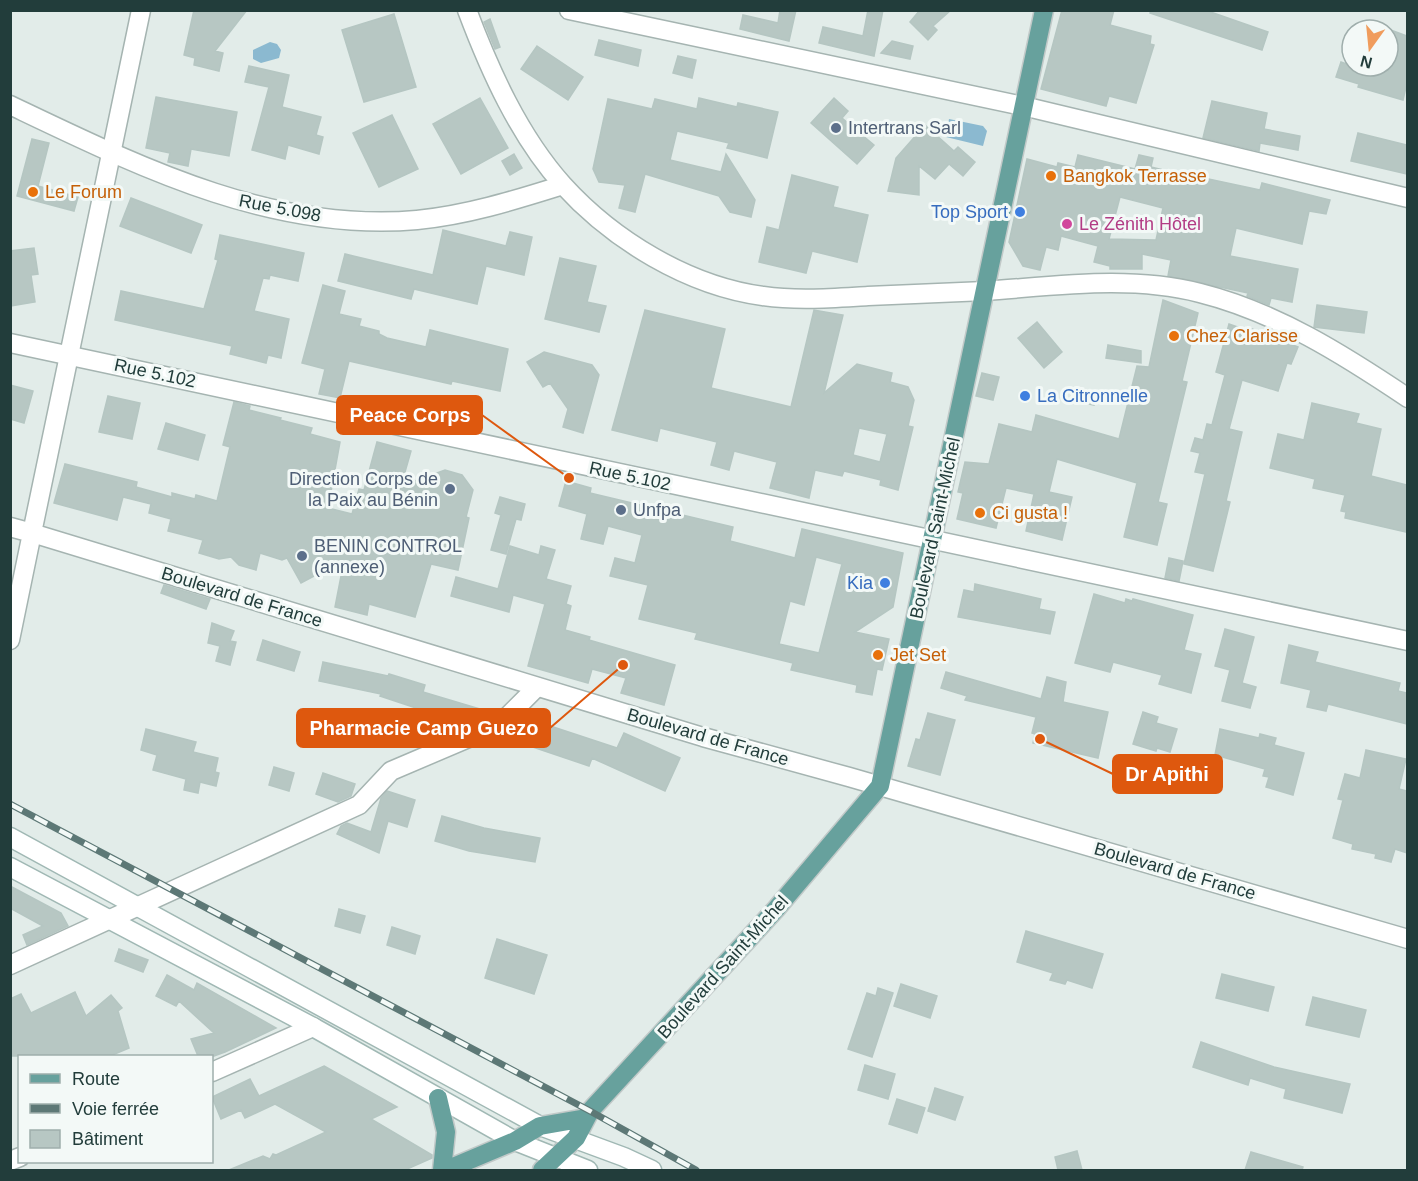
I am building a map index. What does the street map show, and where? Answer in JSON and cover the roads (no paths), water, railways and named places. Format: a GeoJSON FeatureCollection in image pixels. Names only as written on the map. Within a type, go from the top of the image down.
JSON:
{"type":"FeatureCollection","features":[{"type":"Feature","properties":{"kind":"main road","name":"Boulevard Saint-Michel"},"geometry":{"type":"LineString","coordinates":[[542,1170],[559,1157],[576,1138],[586,1118],[776,909],[880,786],[1044,10]]}},
{"type":"Feature","properties":{"kind":"main road"},"geometry":{"type":"LineString","coordinates":[[438,1098],[447,1132],[444,1170],[514,1141],[540,1126],[586,1118]]}},
{"type":"Feature","properties":{"kind":"street"},"geometry":{"type":"LineString","coordinates":[[10,640],[141,10]]}},
{"type":"Feature","properties":{"kind":"street"},"geometry":{"type":"LineString","coordinates":[[467,10],[484,56],[515,115],[563,185],[620,236],[644,252],[692,277],[741,292],[816,299],[1126,283],[1200,293],[1248,309],[1291,328],[1355,364],[1407,398]]}},
{"type":"Feature","properties":{"kind":"street"},"geometry":{"type":"LineString","coordinates":[[569,10],[1023,106],[1407,198]]}},
{"type":"Feature","properties":{"kind":"street","name":"Rue 5.098"},"geometry":{"type":"LineString","coordinates":[[10,105],[112,154],[239,201],[286,212],[353,221],[417,220],[484,209],[563,185]]}},
{"type":"Feature","properties":{"kind":"street","name":"Rue 5.102"},"geometry":{"type":"LineString","coordinates":[[10,344],[1407,641]]}},
{"type":"Feature","properties":{"kind":"street","name":"Boulevard de France"},"geometry":{"type":"LineString","coordinates":[[10,527],[703,737],[1407,939]]}},
{"type":"Feature","properties":{"kind":"street"},"geometry":{"type":"LineString","coordinates":[[10,965],[359,805],[391,771],[499,725],[537,687]]}},
{"type":"Feature","properties":{"kind":"street"},"geometry":{"type":"LineString","coordinates":[[10,837],[540,1126],[576,1138],[652,1170]]}},
{"type":"Feature","properties":{"kind":"street"},"geometry":{"type":"LineString","coordinates":[[10,867],[313,1027],[514,1141],[588,1170]]}},
{"type":"Feature","properties":{"kind":"street"},"geometry":{"type":"LineString","coordinates":[[213,1072],[313,1027]]}},
{"type":"Feature","properties":{"kind":"water"},"geometry":{"type":"Polygon","coordinates":[[[270,42],[277,44],[281,50],[279,58],[261,63],[253,59],[253,50],[270,42]]]}},
{"type":"Feature","properties":{"kind":"water"},"geometry":{"type":"Polygon","coordinates":[[[949,119],[983,126],[987,131],[983,146],[946,137],[949,119]]]}},
{"type":"Feature","properties":{"kind":"railway"},"geometry":{"type":"LineString","coordinates":[[10,804],[590,1111],[696,1170]]}},
{"type":"Feature","properties":{"kind":"place","name":"Intertrans Sarl"},"geometry":{"type":"Point","coordinates":[836,128]}},
{"type":"Feature","properties":{"kind":"place","name":"Bangkok Terrasse"},"geometry":{"type":"Point","coordinates":[1051,176]}},
{"type":"Feature","properties":{"kind":"place","name":"Le Forum"},"geometry":{"type":"Point","coordinates":[33,192]}},
{"type":"Feature","properties":{"kind":"place","name":"Top Sport"},"geometry":{"type":"Point","coordinates":[1020,212]}},
{"type":"Feature","properties":{"kind":"place","name":"Le Zénith Hôtel"},"geometry":{"type":"Point","coordinates":[1067,224]}},
{"type":"Feature","properties":{"kind":"place","name":"Chez Clarisse"},"geometry":{"type":"Point","coordinates":[1174,336]}},
{"type":"Feature","properties":{"kind":"place","name":"La Citronnelle"},"geometry":{"type":"Point","coordinates":[1025,396]}},
{"type":"Feature","properties":{"kind":"place","name":"Peace Corps"},"geometry":{"type":"Point","coordinates":[569,478]}},
{"type":"Feature","properties":{"kind":"place","name":"Direction Corps de la Paix au Bénin"},"geometry":{"type":"Point","coordinates":[450,489]}},
{"type":"Feature","properties":{"kind":"place","name":"Unfpa"},"geometry":{"type":"Point","coordinates":[621,510]}},
{"type":"Feature","properties":{"kind":"place","name":"Ci gusta !"},"geometry":{"type":"Point","coordinates":[980,513]}},
{"type":"Feature","properties":{"kind":"place","name":"BENIN CONTROL (annexe)"},"geometry":{"type":"Point","coordinates":[302,556]}},
{"type":"Feature","properties":{"kind":"place","name":"Kia"},"geometry":{"type":"Point","coordinates":[885,583]}},
{"type":"Feature","properties":{"kind":"place","name":"Jet Set"},"geometry":{"type":"Point","coordinates":[878,655]}},
{"type":"Feature","properties":{"kind":"place","name":"Pharmacie Camp Guezo"},"geometry":{"type":"Point","coordinates":[623,665]}},
{"type":"Feature","properties":{"kind":"place","name":"Dr Apithi"},"geometry":{"type":"Point","coordinates":[1040,739]}}]}
